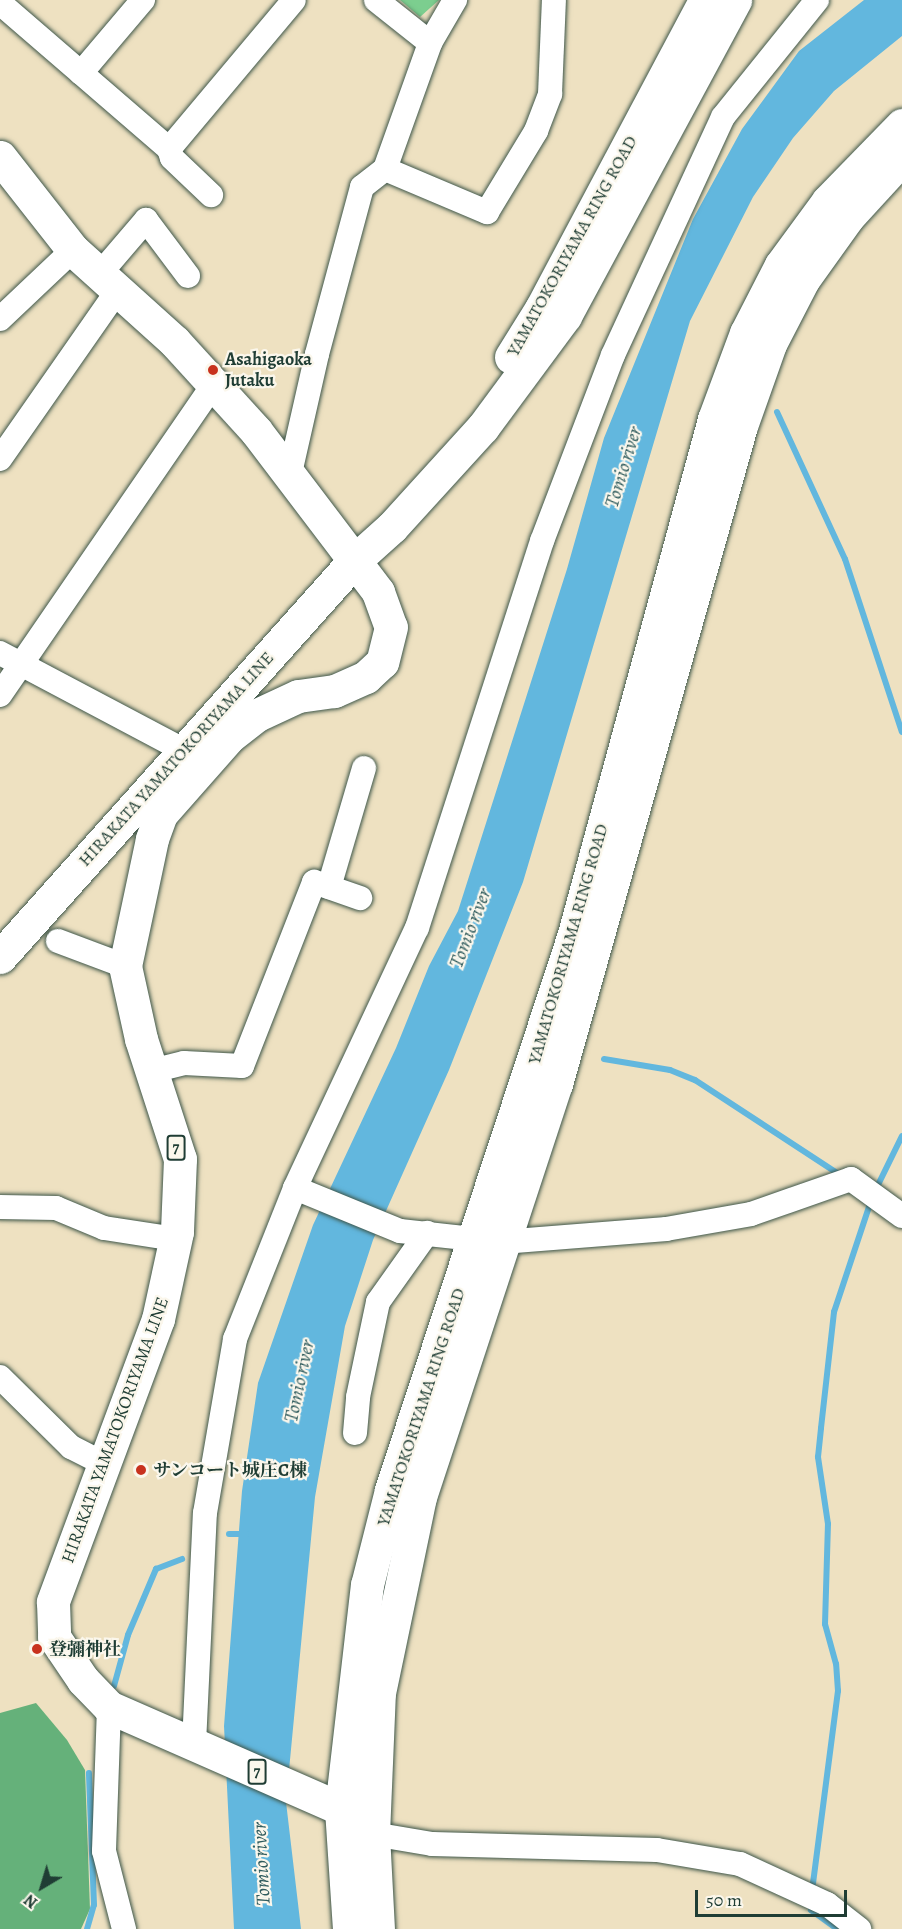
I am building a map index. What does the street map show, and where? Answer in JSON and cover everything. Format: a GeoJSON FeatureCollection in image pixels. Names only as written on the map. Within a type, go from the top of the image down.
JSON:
{"type":"FeatureCollection","features":[{"type":"Feature","properties":{"kind":"main road","name":"YAMATOKORIYAMA RING ROAD"},"geometry":{"type":"LineString","coordinates":[[352,562],[382,517],[467,417],[512,355],[542,307],[705,0]]}},
{"type":"Feature","properties":{"kind":"main road","name":"YAMATOKORIYAMA RING ROAD"},"geometry":{"type":"LineString","coordinates":[[352,562],[392,527],[483,427],[565,316],[735,0]]}},
{"type":"Feature","properties":{"kind":"main road","name":"YAMATOKORIYAMA RING ROAD"},"geometry":{"type":"LineString","coordinates":[[373,1834],[379,1693],[399,1587],[420,1497],[714,419],[746,333],[781,265],[828,201],[902,125]]}},
{"type":"Feature","properties":{"kind":"main road","name":"HIRAKATA YAMATOKORIYAMA LINE"},"geometry":{"type":"LineString","coordinates":[[0,157],[73,250],[107,284],[175,342],[290,473],[352,562],[378,592],[391,627],[382,662],[366,677],[334,691],[298,696],[257,715],[228,738],[161,814],[152,839],[125,966],[152,1071],[180,1159],[176,1239],[158,1319],[102,1463],[53,1602],[54,1636],[83,1680],[109,1707],[330,1805],[373,1834]]}},
{"type":"Feature","properties":{"kind":"main road","name":"YAMATOKORIYAMA RING ROAD"},"geometry":{"type":"LineString","coordinates":[[330,1805],[367,1585],[391,1490],[489,1240],[556,1084],[741,426],[770,344],[802,280],[848,217],[902,158]]}},
{"type":"Feature","properties":{"kind":"main road","name":"HIRAKATA YAMATOKORIYAMA LINE"},"geometry":{"type":"LineString","coordinates":[[7,938],[183,750],[352,562]]}},
{"type":"Feature","properties":{"kind":"main road"},"geometry":{"type":"LineString","coordinates":[[330,1805],[349,1929]]}},
{"type":"Feature","properties":{"kind":"main road"},"geometry":{"type":"LineString","coordinates":[[373,1834],[378,1929]]}},
{"type":"Feature","properties":{"kind":"street"},"geometry":{"type":"LineString","coordinates":[[81,73],[143,0]]}},
{"type":"Feature","properties":{"kind":"street"},"geometry":{"type":"LineString","coordinates":[[169,149],[294,0]]}},
{"type":"Feature","properties":{"kind":"street"},"geometry":{"type":"LineString","coordinates":[[376,0],[430,43]]}},
{"type":"Feature","properties":{"kind":"street"},"geometry":{"type":"LineString","coordinates":[[290,473],[317,354],[362,187],[385,169],[430,43],[455,0]]}},
{"type":"Feature","properties":{"kind":"street"},"geometry":{"type":"LineString","coordinates":[[385,169],[487,212],[536,131],[549,94],[554,0]]}},
{"type":"Feature","properties":{"kind":"street"},"geometry":{"type":"LineString","coordinates":[[194,1744],[205,1513],[233,1351],[295,1188],[417,928],[542,540],[613,355],[723,117],[817,0]]}},
{"type":"Feature","properties":{"kind":"street"},"geometry":{"type":"LineString","coordinates":[[0,3],[169,149],[172,158],[212,195]]}},
{"type":"Feature","properties":{"kind":"street"},"geometry":{"type":"LineString","coordinates":[[0,459],[146,220],[188,276]]}},
{"type":"Feature","properties":{"kind":"street"},"geometry":{"type":"LineString","coordinates":[[0,320],[73,250]]}},
{"type":"Feature","properties":{"kind":"street"},"geometry":{"type":"LineString","coordinates":[[0,695],[10,660],[214,384]]}},
{"type":"Feature","properties":{"kind":"street"},"geometry":{"type":"LineString","coordinates":[[10,660],[183,750]]}},
{"type":"Feature","properties":{"kind":"street"},"geometry":{"type":"LineString","coordinates":[[329,887],[364,768]]}},
{"type":"Feature","properties":{"kind":"street"},"geometry":{"type":"LineString","coordinates":[[152,1071],[184,1064],[242,1066],[314,882],[360,898]]}},
{"type":"Feature","properties":{"kind":"street"},"geometry":{"type":"LineString","coordinates":[[58,941],[125,966]]}},
{"type":"Feature","properties":{"kind":"street"},"geometry":{"type":"LineString","coordinates":[[295,1188],[400,1231],[489,1240],[666,1229],[752,1215],[859,1188],[902,1216]]}},
{"type":"Feature","properties":{"kind":"street"},"geometry":{"type":"LineString","coordinates":[[0,1208],[56,1208],[104,1228],[176,1239]]}},
{"type":"Feature","properties":{"kind":"street"},"geometry":{"type":"LineString","coordinates":[[355,1433],[358,1397],[378,1302],[427,1233]]}},
{"type":"Feature","properties":{"kind":"street"},"geometry":{"type":"LineString","coordinates":[[0,1377],[71,1447],[102,1463]]}},
{"type":"Feature","properties":{"kind":"street"},"geometry":{"type":"LineString","coordinates":[[109,1707],[104,1851],[124,1929]]}},
{"type":"Feature","properties":{"kind":"street"},"geometry":{"type":"LineString","coordinates":[[373,1834],[432,1844],[657,1850],[740,1864],[827,1904],[859,1929]]}},
{"type":"Feature","properties":{"kind":"green space"},"geometry":{"type":"Polygon","coordinates":[[[400,0],[439,0],[420,17],[400,0]]]}},
{"type":"Feature","properties":{"kind":"green space"},"geometry":{"type":"Polygon","coordinates":[[[36,1703],[67,1740],[85,1770],[90,1909],[81,1929],[0,1929],[0,1713],[36,1703]]]}},
{"type":"Feature","properties":{"kind":"water","name":"Tomio river"},"geometry":{"type":"Polygon","coordinates":[[[864,0],[902,0],[902,36],[834,91],[793,138],[753,197],[690,321],[523,882],[449,1070],[373,1240],[345,1326],[315,1497],[286,1802],[301,1929],[234,1929],[224,1726],[242,1491],[258,1383],[313,1225],[396,1048],[429,966],[458,911],[567,569],[604,438],[693,219],[742,129],[799,51],[864,0]]]}},
{"type":"Feature","properties":{"kind":"waterway"},"geometry":{"type":"LineString","coordinates":[[777,412],[845,559],[902,732]]}},
{"type":"Feature","properties":{"kind":"waterway"},"geometry":{"type":"LineString","coordinates":[[604,1059],[670,1070],[695,1080],[840,1175]]}},
{"type":"Feature","properties":{"kind":"waterway"},"geometry":{"type":"LineString","coordinates":[[876,1189],[902,1136]]}},
{"type":"Feature","properties":{"kind":"waterway"},"geometry":{"type":"LineString","coordinates":[[812,1891],[838,1691],[836,1664],[825,1624],[828,1524],[818,1457],[834,1312],[871,1201]]}},
{"type":"Feature","properties":{"kind":"waterway"},"geometry":{"type":"LineString","coordinates":[[229,1534],[246,1534]]}},
{"type":"Feature","properties":{"kind":"waterway"},"geometry":{"type":"LineString","coordinates":[[114,1686],[128,1635],[156,1569],[182,1559]]}},
{"type":"Feature","properties":{"kind":"waterway"},"geometry":{"type":"LineString","coordinates":[[87,1929],[94,1905],[89,1773]]}},
{"type":"Feature","properties":{"kind":"waterway"},"geometry":{"type":"LineString","coordinates":[[812,1904],[811,1910],[837,1929]]}},
{"type":"Feature","properties":{"kind":"place","name":"Asahigaoka Jutaku"},"geometry":{"type":"Point","coordinates":[213,370]}},
{"type":"Feature","properties":{"kind":"place","name":"サンコート城庄C棟"},"geometry":{"type":"Point","coordinates":[141,1470]}},
{"type":"Feature","properties":{"kind":"place","name":"登彌神社"},"geometry":{"type":"Point","coordinates":[37,1649]}}]}
